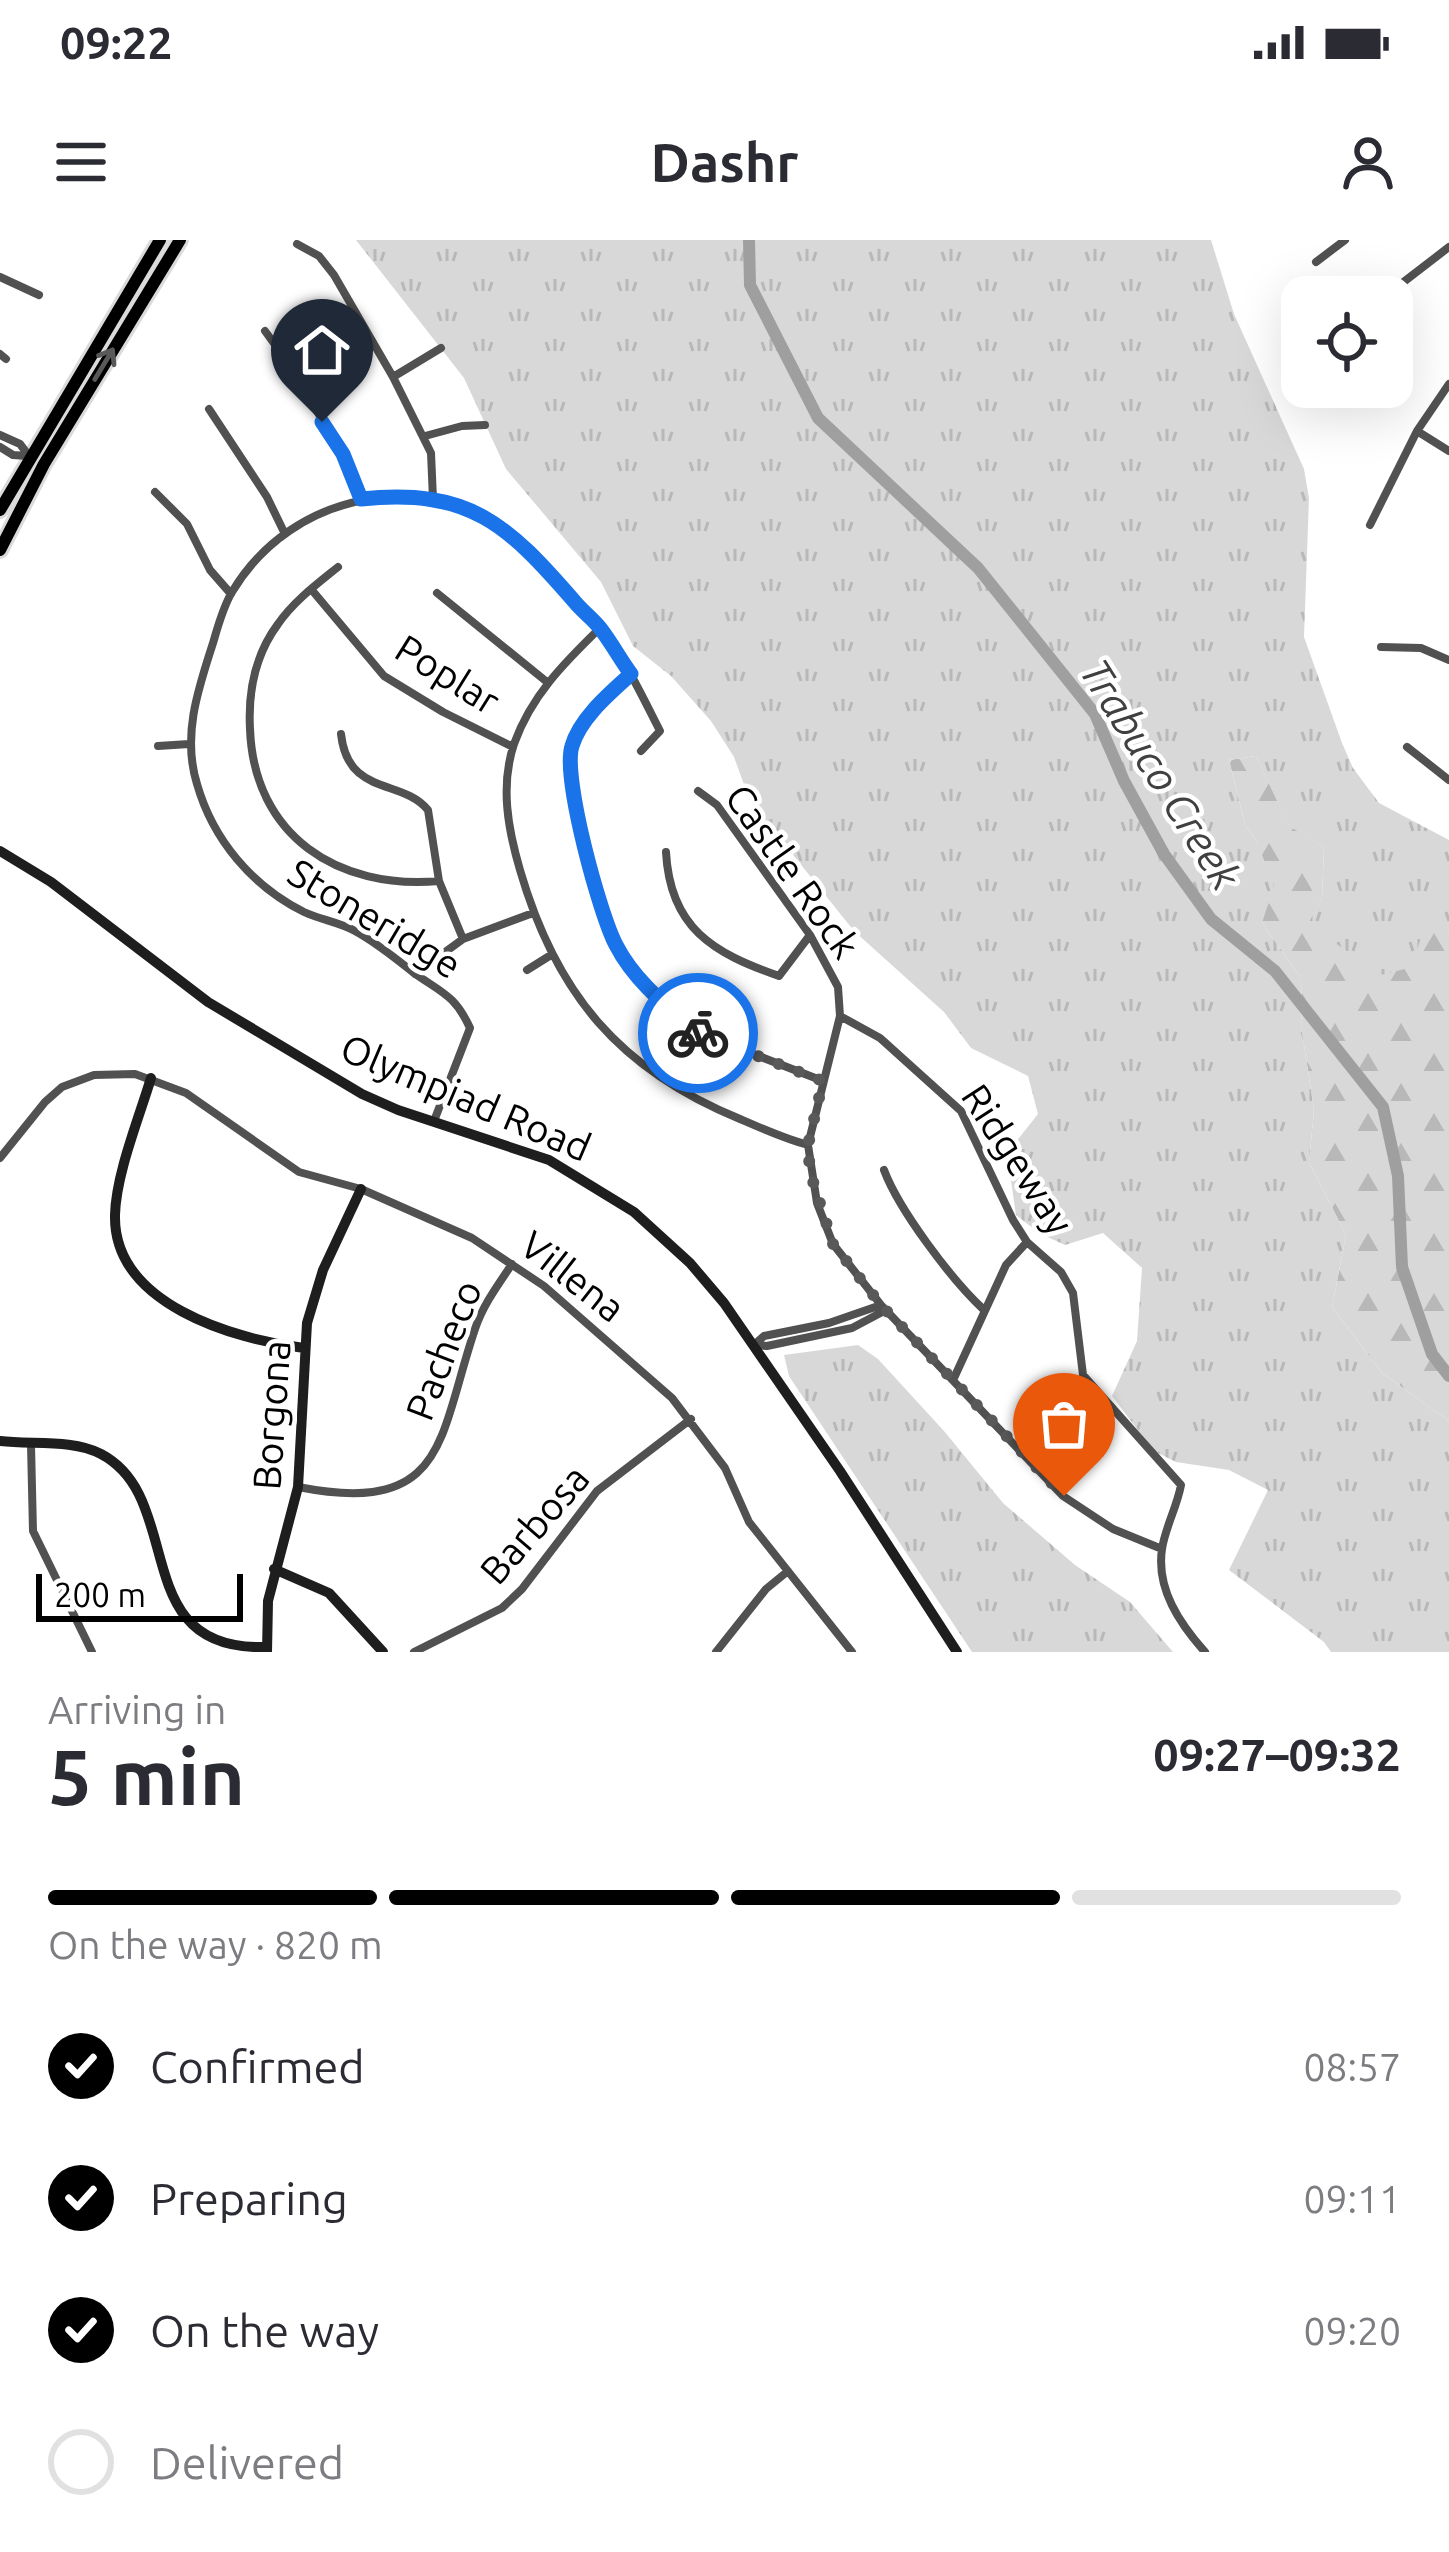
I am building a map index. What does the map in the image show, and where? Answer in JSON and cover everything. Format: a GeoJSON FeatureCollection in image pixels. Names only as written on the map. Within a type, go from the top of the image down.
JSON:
{"type":"FeatureCollection","features":[{"type":"Feature","properties":{"kind":"main road"},"geometry":{"type":"LineString","coordinates":[[0,510],[24,450],[160,240]]}},
{"type":"Feature","properties":{"kind":"main road"},"geometry":{"type":"LineString","coordinates":[[0,550],[44,464],[180,240]]}},
{"type":"Feature","properties":{"kind":"main road"},"geometry":{"type":"LineString","coordinates":[[24,450],[44,464]]}},
{"type":"Feature","properties":{"kind":"street"},"geometry":{"type":"LineString","coordinates":[[1316,262],[1345,240]]}},
{"type":"Feature","properties":{"kind":"street"},"geometry":{"type":"LineString","coordinates":[[297,244],[319,256],[334,274],[393,376],[431,453],[433,499]]}},
{"type":"Feature","properties":{"kind":"street"},"geometry":{"type":"LineString","coordinates":[[1411,276],[1449,247]]}},
{"type":"Feature","properties":{"kind":"street"},"geometry":{"type":"LineString","coordinates":[[0,277],[39,295]]}},
{"type":"Feature","properties":{"kind":"street"},"geometry":{"type":"LineString","coordinates":[[265,331],[343,454],[361,499]]}},
{"type":"Feature","properties":{"kind":"street"},"geometry":{"type":"LineString","coordinates":[[393,376],[441,348]]}},
{"type":"Feature","properties":{"kind":"street"},"geometry":{"type":"LineString","coordinates":[[1370,525],[1417,431],[1449,384]]}},
{"type":"Feature","properties":{"kind":"street"},"geometry":{"type":"LineString","coordinates":[[209,409],[267,497],[284,532]]}},
{"type":"Feature","properties":{"kind":"street"},"geometry":{"type":"LineString","coordinates":[[424,436],[485,425]]}},
{"type":"Feature","properties":{"kind":"street"},"geometry":{"type":"LineString","coordinates":[[1417,431],[1449,451]]}},
{"type":"Feature","properties":{"kind":"street"},"geometry":{"type":"LineString","coordinates":[[0,432],[24,450],[13,455],[0,447]]}},
{"type":"Feature","properties":{"kind":"street"},"geometry":{"type":"LineString","coordinates":[[155,492],[187,524],[210,569],[231,594]]}},
{"type":"Feature","properties":{"kind":"street","name":"Stoneridge"},"geometry":{"type":"LineString","coordinates":[[434,1121],[470,1028],[458,1003],[350,928],[304,912],[254,880],[217,834],[196,784],[189,744],[198,687],[231,594],[257,558],[284,532],[331,506],[394,496],[433,499],[477,514],[520,540],[600,628],[631,674],[660,731],[641,751]]}},
{"type":"Feature","properties":{"kind":"street"},"geometry":{"type":"LineString","coordinates":[[338,567],[276,626],[252,679],[251,758],[257,782],[280,823],[323,858],[377,880],[439,880]]}},
{"type":"Feature","properties":{"kind":"street","name":"Poplar"},"geometry":{"type":"LineString","coordinates":[[311,589],[384,676],[481,734],[513,747]]}},
{"type":"Feature","properties":{"kind":"street"},"geometry":{"type":"LineString","coordinates":[[436,593],[548,682]]}},
{"type":"Feature","properties":{"kind":"street"},"geometry":{"type":"LineString","coordinates":[[600,628],[548,682],[527,713],[513,747],[507,817],[532,913],[579,1000],[660,1079],[704,1105],[808,1145]]}},
{"type":"Feature","properties":{"kind":"street"},"geometry":{"type":"LineString","coordinates":[[1381,647],[1421,648],[1449,660]]}},
{"type":"Feature","properties":{"kind":"street"},"geometry":{"type":"LineString","coordinates":[[631,674],[602,700],[571,747],[574,805],[614,944],[643,985],[699,1034],[823,1081]]}},
{"type":"Feature","properties":{"kind":"street"},"geometry":{"type":"LineString","coordinates":[[341,734],[342,748],[363,776],[422,802],[428,810],[439,880],[463,940]]}},
{"type":"Feature","properties":{"kind":"street"},"geometry":{"type":"LineString","coordinates":[[158,746],[189,744]]}},
{"type":"Feature","properties":{"kind":"street"},"geometry":{"type":"LineString","coordinates":[[1407,747],[1449,780]]}},
{"type":"Feature","properties":{"kind":"street","name":"Castle Rock"},"geometry":{"type":"LineString","coordinates":[[698,791],[717,805],[810,935],[838,987],[840,1016],[808,1145],[817,1203],[833,1244],[884,1307],[1064,1496],[1113,1529],[1162,1549]]}},
{"type":"Feature","properties":{"kind":"street","name":"Olympiad Road"},"geometry":{"type":"LineString","coordinates":[[0,851],[51,882],[208,1001],[362,1094],[549,1160],[634,1212],[708,1283],[754,1345],[957,1652]]}},
{"type":"Feature","properties":{"kind":"street"},"geometry":{"type":"LineString","coordinates":[[665,852],[668,884],[687,925],[733,960],[779,976],[810,935]]}},
{"type":"Feature","properties":{"kind":"street"},"geometry":{"type":"LineString","coordinates":[[416,974],[463,940],[532,913]]}},
{"type":"Feature","properties":{"kind":"street"},"geometry":{"type":"LineString","coordinates":[[526,970],[551,955]]}},
{"type":"Feature","properties":{"kind":"street","name":"Ridgeway"},"geometry":{"type":"LineString","coordinates":[[840,1016],[880,1038],[961,1111],[1027,1242],[1061,1272],[1078,1312],[1077,1352],[1083,1375],[1181,1485],[1162,1549]]}},
{"type":"Feature","properties":{"kind":"street"},"geometry":{"type":"LineString","coordinates":[[0,1158],[45,1102],[74,1080],[120,1072],[151,1078],[115,1210],[120,1250],[129,1268],[151,1292],[229,1331],[256,1342],[304,1348]]}},
{"type":"Feature","properties":{"kind":"street","name":"Villena"},"geometry":{"type":"LineString","coordinates":[[151,1078],[200,1101],[289,1167],[361,1189],[452,1226],[512,1264],[597,1329],[691,1420],[724,1468],[749,1522],[852,1652]]}},
{"type":"Feature","properties":{"kind":"street"},"geometry":{"type":"LineString","coordinates":[[884,1170],[890,1187],[983,1309]]}},
{"type":"Feature","properties":{"kind":"street","name":"Borgona"},"geometry":{"type":"LineString","coordinates":[[267,1649],[274,1569],[298,1487],[304,1348],[314,1296],[361,1189]]}},
{"type":"Feature","properties":{"kind":"street"},"geometry":{"type":"LineString","coordinates":[[954,1378],[1006,1265],[1027,1242]]}},
{"type":"Feature","properties":{"kind":"street","name":"Pacheco"},"geometry":{"type":"LineString","coordinates":[[298,1487],[341,1496],[372,1494],[398,1484],[428,1460],[451,1420],[477,1323],[512,1264]]}},
{"type":"Feature","properties":{"kind":"street"},"geometry":{"type":"LineString","coordinates":[[785,1335],[884,1307]]}},
{"type":"Feature","properties":{"kind":"street"},"geometry":{"type":"LineString","coordinates":[[754,1345],[764,1336],[865,1322],[884,1307]]}},
{"type":"Feature","properties":{"kind":"street"},"geometry":{"type":"LineString","coordinates":[[860,1312],[865,1322]]}},
{"type":"Feature","properties":{"kind":"street","name":"Barbosa"},"geometry":{"type":"LineString","coordinates":[[414,1652],[502,1608],[597,1491],[691,1420]]}},
{"type":"Feature","properties":{"kind":"street"},"geometry":{"type":"LineString","coordinates":[[0,1441],[82,1447],[113,1462],[137,1492],[186,1618],[205,1635],[228,1646],[267,1649]]}},
{"type":"Feature","properties":{"kind":"street"},"geometry":{"type":"LineString","coordinates":[[31,1445],[34,1531],[92,1652]]}},
{"type":"Feature","properties":{"kind":"street"},"geometry":{"type":"LineString","coordinates":[[1162,1549],[1162,1580],[1170,1603],[1204,1652]]}},
{"type":"Feature","properties":{"kind":"street"},"geometry":{"type":"LineString","coordinates":[[274,1569],[328,1593],[383,1652]]}},
{"type":"Feature","properties":{"kind":"street"},"geometry":{"type":"LineString","coordinates":[[716,1652],[766,1589],[788,1570]]}},
{"type":"Feature","properties":{"kind":"green space"},"geometry":{"type":"Polygon","coordinates":[[[356,240],[1211,240],[1234,314],[1304,469],[1309,498],[1304,637],[1342,743],[1353,768],[1379,803],[1449,840],[1449,931],[1446,924],[1425,924],[1412,967],[1381,975],[1308,924],[1322,898],[1324,847],[1289,826],[1256,756],[1229,760],[1245,825],[1274,885],[1262,923],[1301,978],[1302,1032],[1314,1110],[1309,1162],[1346,1235],[1332,1307],[1382,1373],[1449,1421],[1449,1652],[1331,1652],[1229,1570],[1268,1490],[1229,1470],[1176,1462],[1154,1451],[1112,1396],[1137,1341],[1142,1268],[1103,1233],[1065,1245],[1016,1215],[1007,1153],[1038,1114],[1028,1076],[971,1048],[944,1012],[854,931],[750,801],[734,757],[711,721],[671,676],[633,646],[601,582],[506,469],[464,378],[356,240]]]}},
{"type":"Feature","properties":{"kind":"green space"},"geometry":{"type":"Polygon","coordinates":[[[1256,756],[1289,825],[1324,847],[1322,898],[1309,924],[1382,975],[1425,924],[1447,924],[1449,1421],[1382,1373],[1332,1307],[1346,1235],[1309,1162],[1314,1110],[1302,1032],[1301,978],[1262,923],[1257,842],[1245,825],[1229,760],[1256,756]]]}},
{"type":"Feature","properties":{"kind":"green space"},"geometry":{"type":"Polygon","coordinates":[[[858,1345],[878,1359],[1003,1503],[1075,1565],[1130,1602],[1173,1652],[972,1652],[789,1376],[784,1355],[858,1345]]]}},
{"type":"Feature","properties":{"kind":"waterway","name":"Trabuco Creek"},"geometry":{"type":"LineString","coordinates":[[749,240],[750,285],[818,418],[978,568],[1095,714],[1124,781],[1164,854],[1211,919],[1275,971],[1383,1107],[1398,1176],[1402,1267],[1432,1354],[1449,1376]]}},
{"type":"Feature","properties":{"kind":"way so far"},"geometry":{"type":"LineString","coordinates":[[698,1033],[823,1081],[808,1145],[817,1203],[833,1244],[881,1305],[1064,1496]]}},
{"type":"Feature","properties":{"kind":"route"},"geometry":{"type":"LineString","coordinates":[[322,422],[343,454],[361,499],[433,499],[497,524],[532,552],[600,628],[631,674],[602,700],[571,747],[574,805],[614,944],[643,985],[698,1033]]}}]}
